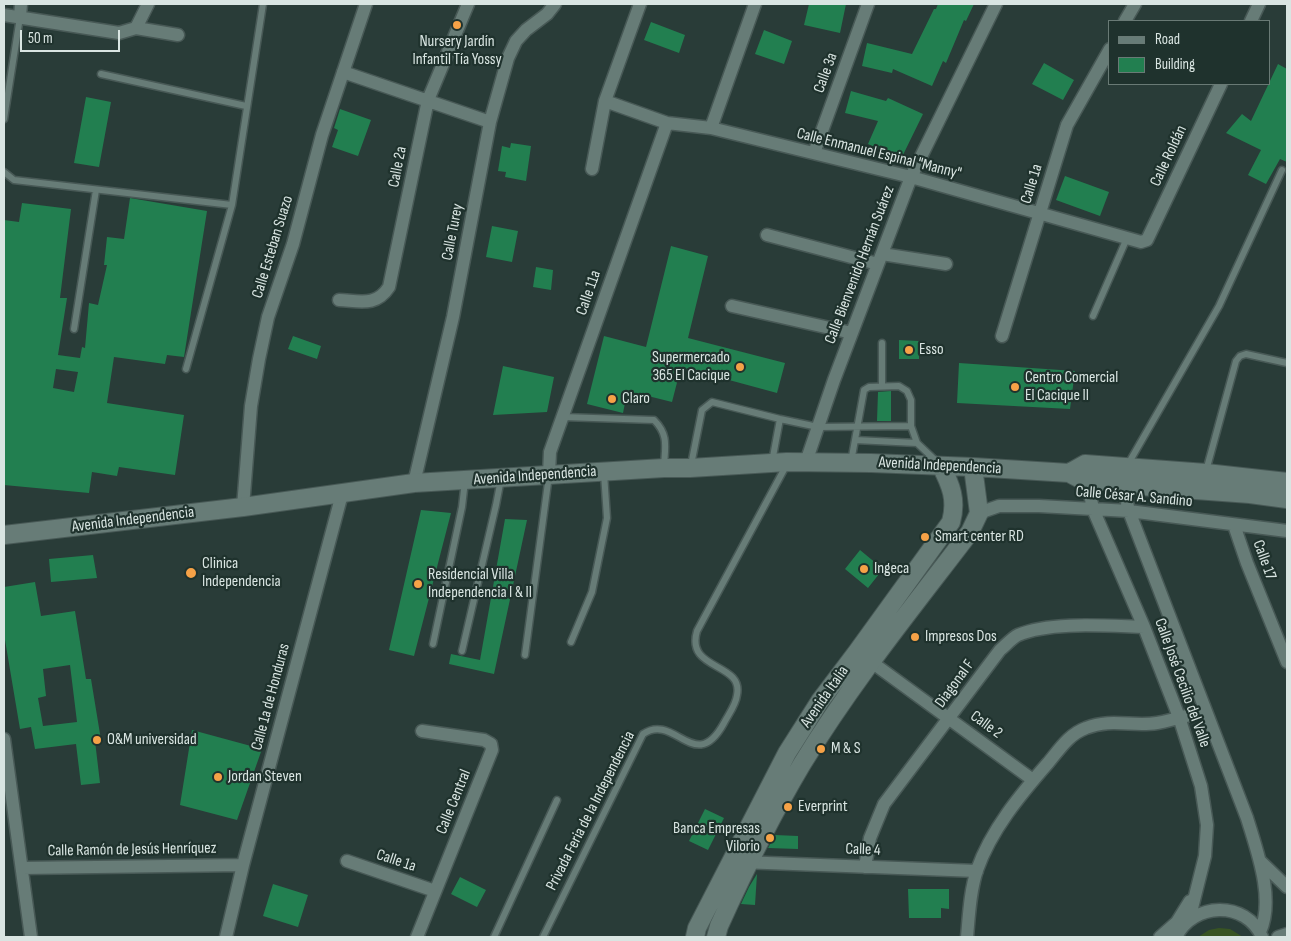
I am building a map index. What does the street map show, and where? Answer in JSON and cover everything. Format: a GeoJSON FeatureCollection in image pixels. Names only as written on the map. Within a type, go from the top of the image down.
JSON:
{"type":"FeatureCollection","features":[{"type":"Feature","properties":{"kind":"main road","name":"Avenida Independencia"},"geometry":{"type":"LineString","coordinates":[[4,535],[244,507],[414,484],[549,474],[806,462],[973,467],[1070,473],[1086,482],[1250,494],[1287,499]]}},
{"type":"Feature","properties":{"kind":"main road"},"geometry":{"type":"LineString","coordinates":[[1070,473],[1085,464],[1206,473],[1287,482]]}},
{"type":"Feature","properties":{"kind":"main road","name":"Avenida Italia"},"geometry":{"type":"LineString","coordinates":[[864,657],[951,522],[954,500],[950,483],[941,466]]}},
{"type":"Feature","properties":{"kind":"main road"},"geometry":{"type":"LineString","coordinates":[[973,467],[979,513]]}},
{"type":"Feature","properties":{"kind":"main road","name":"Avenida Italia"},"geometry":{"type":"LineString","coordinates":[[716,937],[740,862],[787,753],[820,701],[864,657],[970,532],[979,513]]}},
{"type":"Feature","properties":{"kind":"main road","name":"Avenida Italia"},"geometry":{"type":"LineString","coordinates":[[695,937],[697,928],[740,862]]}},
{"type":"Feature","properties":{"kind":"street"},"geometry":{"type":"LineString","coordinates":[[20,17],[21,4]]}},
{"type":"Feature","properties":{"kind":"street"},"geometry":{"type":"LineString","coordinates":[[136,28],[148,8],[148,4]]}},
{"type":"Feature","properties":{"kind":"street","name":"Calle Esteban Suazo"},"geometry":{"type":"LineString","coordinates":[[244,507],[251,406],[268,317],[293,244],[322,135],[366,4]]}},
{"type":"Feature","properties":{"kind":"street","name":"Calle 2a"},"geometry":{"type":"LineString","coordinates":[[339,300],[371,302],[384,294],[389,287],[428,100],[468,4]]}},
{"type":"Feature","properties":{"kind":"street","name":"Calle Turey"},"geometry":{"type":"LineString","coordinates":[[414,484],[454,317],[490,122],[508,58],[516,42],[526,30],[547,14],[555,4]]}},
{"type":"Feature","properties":{"kind":"street"},"geometry":{"type":"LineString","coordinates":[[592,169],[604,101],[640,4]]}},
{"type":"Feature","properties":{"kind":"street"},"geometry":{"type":"LineString","coordinates":[[711,128],[755,4]]}},
{"type":"Feature","properties":{"kind":"street","name":"Calle 3a"},"geometry":{"type":"LineString","coordinates":[[814,154],[868,4]]}},
{"type":"Feature","properties":{"kind":"street","name":"Calle Bienvenido Hernán Suárez"},"geometry":{"type":"LineString","coordinates":[[806,462],[911,177],[996,4]]}},
{"type":"Feature","properties":{"kind":"street"},"geometry":{"type":"LineString","coordinates":[[1126,20],[1135,4]]}},
{"type":"Feature","properties":{"kind":"street"},"geometry":{"type":"LineString","coordinates":[[1251,20],[1259,4]]}},
{"type":"Feature","properties":{"kind":"street"},"geometry":{"type":"LineString","coordinates":[[4,15],[119,33],[136,28],[178,35]]}},
{"type":"Feature","properties":{"kind":"street","name":"Calle 1a"},"geometry":{"type":"LineString","coordinates":[[1002,336],[1067,125],[1108,53]]}},
{"type":"Feature","properties":{"kind":"street"},"geometry":{"type":"LineString","coordinates":[[343,72],[490,122]]}},
{"type":"Feature","properties":{"kind":"street","name":"Calle Roldán"},"geometry":{"type":"LineString","coordinates":[[1144,242],[1147,240],[1221,85]]}},
{"type":"Feature","properties":{"kind":"street","name":"Calle Enmanuel Espinal \"Manny\""},"geometry":{"type":"LineString","coordinates":[[604,101],[667,123],[711,128],[911,177],[1040,215],[1144,242]]}},
{"type":"Feature","properties":{"kind":"street","name":"Calle 11a"},"geometry":{"type":"LineString","coordinates":[[549,474],[550,452],[667,123]]}},
{"type":"Feature","properties":{"kind":"street"},"geometry":{"type":"LineString","coordinates":[[767,235],[880,259],[946,264]]}},
{"type":"Feature","properties":{"kind":"street"},"geometry":{"type":"LineString","coordinates":[[732,306],[852,333]]}},
{"type":"Feature","properties":{"kind":"street","name":"Calle José Cecilio del Valle"},"geometry":{"type":"LineString","coordinates":[[1085,464],[1086,482],[1093,509],[1144,626],[1179,717],[1201,786],[1207,825],[1205,856],[1189,920]]}},
{"type":"Feature","properties":{"kind":"street","name":"Calle José Cecilio del Valle"},"geometry":{"type":"LineString","coordinates":[[1124,466],[1123,485],[1130,511],[1247,818],[1260,861],[1266,898],[1265,921],[1261,935]]}},
{"type":"Feature","properties":{"kind":"street","name":"Calle 1a de Honduras"},"geometry":{"type":"LineString","coordinates":[[226,937],[243,865],[342,494]]}},
{"type":"Feature","properties":{"kind":"street","name":"Calle César A. Sandino"},"geometry":{"type":"LineString","coordinates":[[979,513],[998,506],[1130,511],[1287,531]]}},
{"type":"Feature","properties":{"kind":"street","name":"Calle 17"},"geometry":{"type":"LineString","coordinates":[[1234,524],[1247,563],[1282,639],[1287,662]]}},
{"type":"Feature","properties":{"kind":"street","name":"Diagonal F"},"geometry":{"type":"LineString","coordinates":[[865,866],[870,838],[884,804],[950,719],[1000,650],[1016,636],[1035,629],[1058,626],[1144,626]]}},
{"type":"Feature","properties":{"kind":"street","name":"Calle 2"},"geometry":{"type":"LineString","coordinates":[[864,657],[1033,780]]}},
{"type":"Feature","properties":{"kind":"street"},"geometry":{"type":"LineString","coordinates":[[967,937],[971,894],[977,870],[986,849],[1004,818],[1033,780],[1071,736],[1085,728],[1100,724],[1120,722],[1157,723],[1205,711]]}},
{"type":"Feature","properties":{"kind":"street","name":"Calle Central"},"geometry":{"type":"LineString","coordinates":[[417,937],[492,750],[491,744],[484,740],[422,731]]}},
{"type":"Feature","properties":{"kind":"street"},"geometry":{"type":"LineString","coordinates":[[4,739],[7,785],[22,868],[31,937]]}},
{"type":"Feature","properties":{"kind":"street"},"geometry":{"type":"LineString","coordinates":[[1260,861],[1287,887]]}},
{"type":"Feature","properties":{"kind":"street","name":"Calle 1a"},"geometry":{"type":"LineString","coordinates":[[347,862],[435,890]]}},
{"type":"Feature","properties":{"kind":"street","name":"Calle 4"},"geometry":{"type":"LineString","coordinates":[[740,862],[977,870]]}},
{"type":"Feature","properties":{"kind":"street","name":"Calle Ramón de Jesús Henríquez"},"geometry":{"type":"LineString","coordinates":[[22,868],[243,865]]}},
{"type":"Feature","properties":{"kind":"street"},"geometry":{"type":"LineString","coordinates":[[1160,937],[1177,922],[1198,888]]}},
{"type":"Feature","properties":{"kind":"street"},"geometry":{"type":"LineString","coordinates":[[1164,937],[1178,934],[1189,920],[1200,913],[1214,910],[1227,910],[1246,918],[1261,935]]}},
{"type":"Feature","properties":{"kind":"street"},"geometry":{"type":"LineString","coordinates":[[1278,937],[1287,934]]}},
{"type":"Feature","properties":{"kind":"lane"},"geometry":{"type":"LineString","coordinates":[[186,369],[232,205],[263,4]]}},
{"type":"Feature","properties":{"kind":"lane"},"geometry":{"type":"LineString","coordinates":[[4,119],[20,17]]}},
{"type":"Feature","properties":{"kind":"lane"},"geometry":{"type":"LineString","coordinates":[[101,74],[246,106]]}},
{"type":"Feature","properties":{"kind":"lane"},"geometry":{"type":"LineString","coordinates":[[1124,466],[1219,306],[1282,170]]}},
{"type":"Feature","properties":{"kind":"lane"},"geometry":{"type":"LineString","coordinates":[[4,172],[14,180],[232,205]]}},
{"type":"Feature","properties":{"kind":"lane"},"geometry":{"type":"LineString","coordinates":[[74,329],[96,190]]}},
{"type":"Feature","properties":{"kind":"lane"},"geometry":{"type":"LineString","coordinates":[[1093,316],[1127,238]]}},
{"type":"Feature","properties":{"kind":"lane"},"geometry":{"type":"LineString","coordinates":[[882,343],[882,386]]}},
{"type":"Feature","properties":{"kind":"lane"},"geometry":{"type":"LineString","coordinates":[[1204,491],[1206,473],[1236,361],[1240,356],[1246,354],[1287,362]]}},
{"type":"Feature","properties":{"kind":"lane"},"geometry":{"type":"LineString","coordinates":[[851,463],[864,390],[869,386],[899,386],[907,391],[911,400],[911,426],[917,442],[941,466]]}},
{"type":"Feature","properties":{"kind":"lane"},"geometry":{"type":"LineString","coordinates":[[690,468],[702,410],[712,402],[818,427],[911,426]]}},
{"type":"Feature","properties":{"kind":"lane"},"geometry":{"type":"LineString","coordinates":[[563,417],[654,420],[661,427],[665,435],[664,468]]}},
{"type":"Feature","properties":{"kind":"lane"},"geometry":{"type":"LineString","coordinates":[[780,419],[780,463]]}},
{"type":"Feature","properties":{"kind":"lane"},"geometry":{"type":"LineString","coordinates":[[855,440],[917,442]]}},
{"type":"Feature","properties":{"kind":"lane","name":"Privada Feria de la Independencia"},"geometry":{"type":"LineString","coordinates":[[543,937],[643,734],[649,729],[657,728],[694,744],[702,745],[710,742],[717,735],[734,704],[737,686],[733,677],[701,656],[695,648],[694,640],[780,463]]}},
{"type":"Feature","properties":{"kind":"lane"},"geometry":{"type":"LineString","coordinates":[[571,642],[592,592],[607,518],[604,472]]}},
{"type":"Feature","properties":{"kind":"lane"},"geometry":{"type":"LineString","coordinates":[[525,655],[549,474]]}},
{"type":"Feature","properties":{"kind":"lane"},"geometry":{"type":"LineString","coordinates":[[462,651],[501,478]]}},
{"type":"Feature","properties":{"kind":"lane"},"geometry":{"type":"LineString","coordinates":[[433,644],[462,507],[465,481]]}},
{"type":"Feature","properties":{"kind":"lane"},"geometry":{"type":"LineString","coordinates":[[494,937],[557,800]]}},
{"type":"Feature","properties":{"kind":"green space"},"geometry":{"type":"Polygon","coordinates":[[[1219,928],[1230,929],[1243,937],[1198,937],[1209,930],[1219,928]]]}},
{"type":"Feature","properties":{"kind":"building"},"geometry":{"type":"Polygon","coordinates":[[[809,4],[846,4],[840,33],[804,25],[809,4]]]}},
{"type":"Feature","properties":{"kind":"building"},"geometry":{"type":"Polygon","coordinates":[[[938,4],[974,4],[966,21],[964,20],[946,63],[943,61],[932,86],[893,69],[892,73],[862,66],[867,43],[912,54],[938,4]]]}},
{"type":"Feature","properties":{"kind":"building"},"geometry":{"type":"Polygon","coordinates":[[[651,22],[685,35],[679,53],[644,40],[651,22]]]}},
{"type":"Feature","properties":{"kind":"building"},"geometry":{"type":"Polygon","coordinates":[[[764,30],[792,41],[784,64],[755,54],[764,30]]]}},
{"type":"Feature","properties":{"kind":"building"},"geometry":{"type":"Polygon","coordinates":[[[1044,63],[1074,80],[1063,100],[1032,84],[1044,63]]]}},
{"type":"Feature","properties":{"kind":"building"},"geometry":{"type":"Polygon","coordinates":[[[1278,64],[1287,69],[1287,162],[1280,159],[1266,184],[1248,175],[1261,150],[1226,133],[1242,114],[1251,121],[1268,85],[1271,85],[1271,79],[1278,64]]]}},
{"type":"Feature","properties":{"kind":"building"},"geometry":{"type":"Polygon","coordinates":[[[851,91],[886,101],[888,98],[923,114],[901,159],[868,144],[878,121],[845,113],[851,91]]]}},
{"type":"Feature","properties":{"kind":"building"},"geometry":{"type":"Polygon","coordinates":[[[86,97],[111,102],[99,167],[74,163],[86,97]]]}},
{"type":"Feature","properties":{"kind":"building"},"geometry":{"type":"Polygon","coordinates":[[[340,109],[371,120],[358,156],[332,147],[338,130],[334,128],[340,109]]]}},
{"type":"Feature","properties":{"kind":"building"},"geometry":{"type":"Polygon","coordinates":[[[511,143],[531,146],[526,181],[505,177],[506,172],[498,171],[502,146],[510,148],[511,143]]]}},
{"type":"Feature","properties":{"kind":"building"},"geometry":{"type":"Polygon","coordinates":[[[1065,176],[1109,192],[1100,216],[1056,200],[1065,176]]]}},
{"type":"Feature","properties":{"kind":"building"},"geometry":{"type":"Polygon","coordinates":[[[130,198],[207,211],[184,357],[167,355],[165,364],[114,357],[107,403],[184,415],[175,475],[119,467],[117,476],[92,472],[89,493],[4,485],[4,220],[19,222],[22,203],[71,209],[60,298],[67,298],[58,355],[80,358],[82,347],[85,348],[89,303],[98,305],[107,265],[104,265],[107,237],[124,239],[130,198]],[[56,369],[53,388],[74,392],[78,372],[56,369]]]}},
{"type":"Feature","properties":{"kind":"building"},"geometry":{"type":"Polygon","coordinates":[[[492,226],[518,231],[512,262],[486,257],[492,226]]]}},
{"type":"Feature","properties":{"kind":"building"},"geometry":{"type":"Polygon","coordinates":[[[671,246],[708,256],[688,338],[785,363],[777,393],[681,367],[672,402],[644,395],[642,403],[626,398],[623,413],[587,404],[604,336],[646,347],[671,246]]]}},
{"type":"Feature","properties":{"kind":"building"},"geometry":{"type":"Polygon","coordinates":[[[536,267],[553,270],[551,290],[533,287],[536,267]]]}},
{"type":"Feature","properties":{"kind":"building"},"geometry":{"type":"Polygon","coordinates":[[[293,336],[321,346],[317,359],[288,349],[293,336]]]}},
{"type":"Feature","properties":{"kind":"building","name":"Esso"},"geometry":{"type":"Polygon","coordinates":[[[899,340],[919,341],[919,359],[899,359],[899,340]]]}},
{"type":"Feature","properties":{"kind":"building","name":"Centro Comercial El Cacique II"},"geometry":{"type":"Polygon","coordinates":[[[959,363],[1075,371],[1070,409],[957,403],[959,363]]]}},
{"type":"Feature","properties":{"kind":"building"},"geometry":{"type":"Polygon","coordinates":[[[503,366],[554,377],[547,412],[493,415],[503,366]]]}},
{"type":"Feature","properties":{"kind":"building","name":"Esso"},"geometry":{"type":"Polygon","coordinates":[[[891,391],[891,421],[877,421],[878,392],[891,391]]]}},
{"type":"Feature","properties":{"kind":"building"},"geometry":{"type":"Polygon","coordinates":[[[421,510],[451,513],[414,656],[389,650],[421,510]]]}},
{"type":"Feature","properties":{"kind":"building"},"geometry":{"type":"Polygon","coordinates":[[[505,519],[527,520],[494,674],[449,664],[451,654],[480,660],[505,519]]]}},
{"type":"Feature","properties":{"kind":"building","name":"Ingeca"},"geometry":{"type":"Polygon","coordinates":[[[860,550],[883,569],[868,588],[845,569],[860,550]]]}},
{"type":"Feature","properties":{"kind":"building"},"geometry":{"type":"Polygon","coordinates":[[[93,555],[97,578],[51,582],[49,559],[93,555]]]}},
{"type":"Feature","properties":{"kind":"building"},"geometry":{"type":"Polygon","coordinates":[[[35,582],[41,616],[75,611],[86,679],[91,679],[101,740],[95,741],[100,783],[81,785],[76,744],[35,749],[31,727],[20,729],[4,634],[4,587],[35,582]],[[70,665],[43,669],[46,696],[38,698],[43,726],[77,722],[70,665]]]}},
{"type":"Feature","properties":{"kind":"building","name":"Jordan Steven"},"geometry":{"type":"Polygon","coordinates":[[[192,730],[262,749],[237,820],[180,805],[192,730]]]}},
{"type":"Feature","properties":{"kind":"building"},"geometry":{"type":"Polygon","coordinates":[[[705,809],[724,818],[708,850],[689,841],[705,809]]]}},
{"type":"Feature","properties":{"kind":"building"},"geometry":{"type":"Polygon","coordinates":[[[775,835],[798,836],[798,849],[768,848],[775,835]]]}},
{"type":"Feature","properties":{"kind":"building"},"geometry":{"type":"Polygon","coordinates":[[[757,874],[755,905],[741,904],[749,887],[757,874]]]}},
{"type":"Feature","properties":{"kind":"building"},"geometry":{"type":"Polygon","coordinates":[[[460,877],[486,890],[477,907],[451,894],[460,877]]]}},
{"type":"Feature","properties":{"kind":"building"},"geometry":{"type":"Polygon","coordinates":[[[273,884],[308,895],[298,927],[263,916],[273,884]]]}},
{"type":"Feature","properties":{"kind":"building"},"geometry":{"type":"Polygon","coordinates":[[[908,889],[949,889],[949,909],[941,908],[941,918],[909,918],[908,889]]]}},
{"type":"Feature","properties":{"kind":"place","name":"Nursery Jardín Infantil Tía Yossy"},"geometry":{"type":"Point","coordinates":[457,25]}},
{"type":"Feature","properties":{"kind":"place","name":"Esso"},"geometry":{"type":"Point","coordinates":[909,350]}},
{"type":"Feature","properties":{"kind":"place","name":"Supermercado 365 El Cacique"},"geometry":{"type":"Point","coordinates":[740,367]}},
{"type":"Feature","properties":{"kind":"place","name":"Centro Comercial El Cacique II"},"geometry":{"type":"Point","coordinates":[1015,387]}},
{"type":"Feature","properties":{"kind":"place","name":"Claro"},"geometry":{"type":"Point","coordinates":[612,399]}},
{"type":"Feature","properties":{"kind":"place","name":"Smart center RD"},"geometry":{"type":"Point","coordinates":[925,537]}},
{"type":"Feature","properties":{"kind":"place","name":"Ingeca"},"geometry":{"type":"Point","coordinates":[864,569]}},
{"type":"Feature","properties":{"kind":"place","name":"Clinica Independencia"},"geometry":{"type":"Point","coordinates":[191,573]}},
{"type":"Feature","properties":{"kind":"place","name":"Residencial Villa Independencia I & II"},"geometry":{"type":"Point","coordinates":[418,584]}},
{"type":"Feature","properties":{"kind":"place","name":"Impresos Dos"},"geometry":{"type":"Point","coordinates":[915,637]}},
{"type":"Feature","properties":{"kind":"place","name":"O&M universidad"},"geometry":{"type":"Point","coordinates":[97,740]}},
{"type":"Feature","properties":{"kind":"place","name":"M & S"},"geometry":{"type":"Point","coordinates":[821,749]}},
{"type":"Feature","properties":{"kind":"place","name":"Jordan Steven"},"geometry":{"type":"Point","coordinates":[218,777]}},
{"type":"Feature","properties":{"kind":"place","name":"Everprint"},"geometry":{"type":"Point","coordinates":[788,807]}},
{"type":"Feature","properties":{"kind":"place","name":"Banca Empresas Vilorio"},"geometry":{"type":"Point","coordinates":[770,838]}}]}
